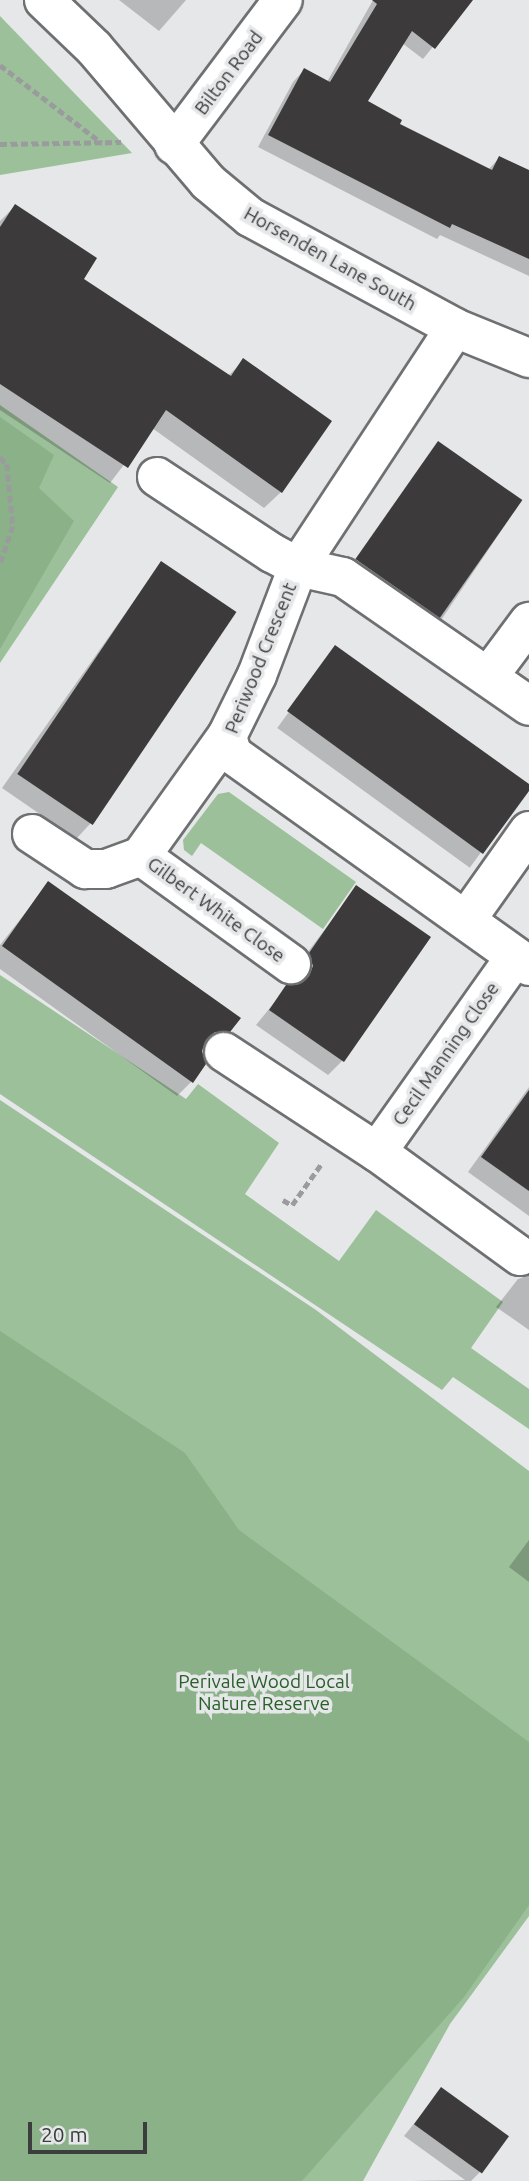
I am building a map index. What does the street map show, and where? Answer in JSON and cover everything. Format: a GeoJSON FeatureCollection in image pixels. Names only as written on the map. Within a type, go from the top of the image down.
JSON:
{"type":"FeatureCollection","features":[{"type":"Feature","properties":{"kind":"street","name":"Horsenden Lane South"},"geometry":{"type":"LineString","coordinates":[[44,0],[94,48],[174,145],[250,217],[455,328],[529,359]]}},
{"type":"Feature","properties":{"kind":"street","name":"Bilton Road"},"geometry":{"type":"LineString","coordinates":[[174,145],[283,0]]}},
{"type":"Feature","properties":{"kind":"street","name":"Periwood Crescent"},"geometry":{"type":"LineString","coordinates":[[455,328],[298,566],[257,675],[227,736],[232,754],[522,962]]}},
{"type":"Feature","properties":{"kind":"street"},"geometry":{"type":"LineString","coordinates":[[157,477],[298,566],[343,577],[529,706]]}},
{"type":"Feature","properties":{"kind":"street"},"geometry":{"type":"LineString","coordinates":[[488,677],[529,622]]}},
{"type":"Feature","properties":{"kind":"street","name":"Gilbert White Close"},"geometry":{"type":"LineString","coordinates":[[32,834],[85,869],[106,869],[141,856],[227,736]]}},
{"type":"Feature","properties":{"kind":"street"},"geometry":{"type":"LineString","coordinates":[[466,920],[529,831]]}},
{"type":"Feature","properties":{"kind":"street","name":"Gilbert White Close"},"geometry":{"type":"LineString","coordinates":[[141,856],[290,964]]}},
{"type":"Feature","properties":{"kind":"street","name":"Cecil Manning Close"},"geometry":{"type":"LineString","coordinates":[[377,1152],[522,962]]}},
{"type":"Feature","properties":{"kind":"street"},"geometry":{"type":"LineString","coordinates":[[224,1052],[377,1152],[520,1255]]}},
{"type":"Feature","properties":{"kind":"path"},"geometry":{"type":"LineString","coordinates":[[0,65],[103,143]]}},
{"type":"Feature","properties":{"kind":"path"},"geometry":{"type":"LineString","coordinates":[[0,144],[174,145]]}},
{"type":"Feature","properties":{"kind":"path"},"geometry":{"type":"LineString","coordinates":[[0,457],[7,464],[13,526],[0,565]]}},
{"type":"Feature","properties":{"kind":"path"},"geometry":{"type":"LineString","coordinates":[[283,1200],[292,1205],[344,1131]]}},
{"type":"Feature","properties":{"kind":"green space"},"geometry":{"type":"Polygon","coordinates":[[[0,16],[132,153],[0,175],[0,16]]]}},
{"type":"Feature","properties":{"kind":"green space"},"geometry":{"type":"Polygon","coordinates":[[[0,405],[118,487],[0,663],[0,405]]]}},
{"type":"Feature","properties":{"kind":"green space"},"geometry":{"type":"Polygon","coordinates":[[[0,417],[54,455],[39,488],[74,521],[0,649],[0,417]]]}},
{"type":"Feature","properties":{"kind":"green space"},"geometry":{"type":"Polygon","coordinates":[[[229,792],[356,882],[323,929],[201,843],[192,856],[184,850],[183,840],[218,794],[229,792]]]}},
{"type":"Feature","properties":{"kind":"green space"},"geometry":{"type":"Polygon","coordinates":[[[0,975],[186,1099],[198,1084],[279,1143],[245,1194],[339,1261],[376,1210],[503,1302],[471,1348],[529,1389],[529,1429],[453,1377],[442,1390],[0,1094],[0,975]]]}},
{"type":"Feature","properties":{"kind":"green space","name":"Perivale Wood Local Nature Reserve"},"geometry":{"type":"Polygon","coordinates":[[[0,1100],[316,1310],[529,1471],[529,1916],[450,2024],[363,2181],[0,2181],[0,1100]]]}},
{"type":"Feature","properties":{"kind":"green space","name":"Perivale Wood Local Nature Reserve"},"geometry":{"type":"Polygon","coordinates":[[[0,1331],[185,1453],[239,1530],[529,1742],[529,1905],[464,1997],[302,2181],[0,2181],[0,1331]]]}},
{"type":"Feature","properties":{"kind":"building"},"geometry":{"type":"Polygon","coordinates":[[[372,0],[473,0],[435,49],[412,31],[368,101],[402,120],[400,124],[492,170],[499,156],[529,170],[529,259],[452,224],[450,228],[268,135],[304,68],[330,82],[377,4],[372,0]]]}},
{"type":"Feature","properties":{"kind":"building"},"geometry":{"type":"Polygon","coordinates":[[[15,204],[97,258],[84,279],[231,376],[243,358],[332,421],[282,493],[166,410],[128,468],[0,384],[0,227],[15,204]]]}},
{"type":"Feature","properties":{"kind":"building"},"geometry":{"type":"Polygon","coordinates":[[[438,441],[522,500],[440,618],[355,559],[438,441]]]}},
{"type":"Feature","properties":{"kind":"building"},"geometry":{"type":"Polygon","coordinates":[[[161,561],[236,612],[93,825],[17,774],[161,561]]]}},
{"type":"Feature","properties":{"kind":"building"},"geometry":{"type":"Polygon","coordinates":[[[335,645],[529,784],[529,791],[483,854],[287,711],[335,645]]]}},
{"type":"Feature","properties":{"kind":"building"},"geometry":{"type":"Polygon","coordinates":[[[48,881],[241,1018],[230,1032],[215,1032],[206,1040],[202,1051],[206,1064],[193,1083],[2,946],[48,881]]]}},
{"type":"Feature","properties":{"kind":"building"},"geometry":{"type":"Polygon","coordinates":[[[356,885],[431,937],[344,1062],[269,1010],[286,985],[299,984],[309,976],[313,966],[309,953],[356,885]]]}},
{"type":"Feature","properties":{"kind":"building"},"geometry":{"type":"Polygon","coordinates":[[[529,1090],[529,1191],[481,1157],[529,1090]]]}},
{"type":"Feature","properties":{"kind":"building"},"geometry":{"type":"Polygon","coordinates":[[[441,2087],[509,2136],[482,2174],[414,2124],[441,2087]]]}}]}
